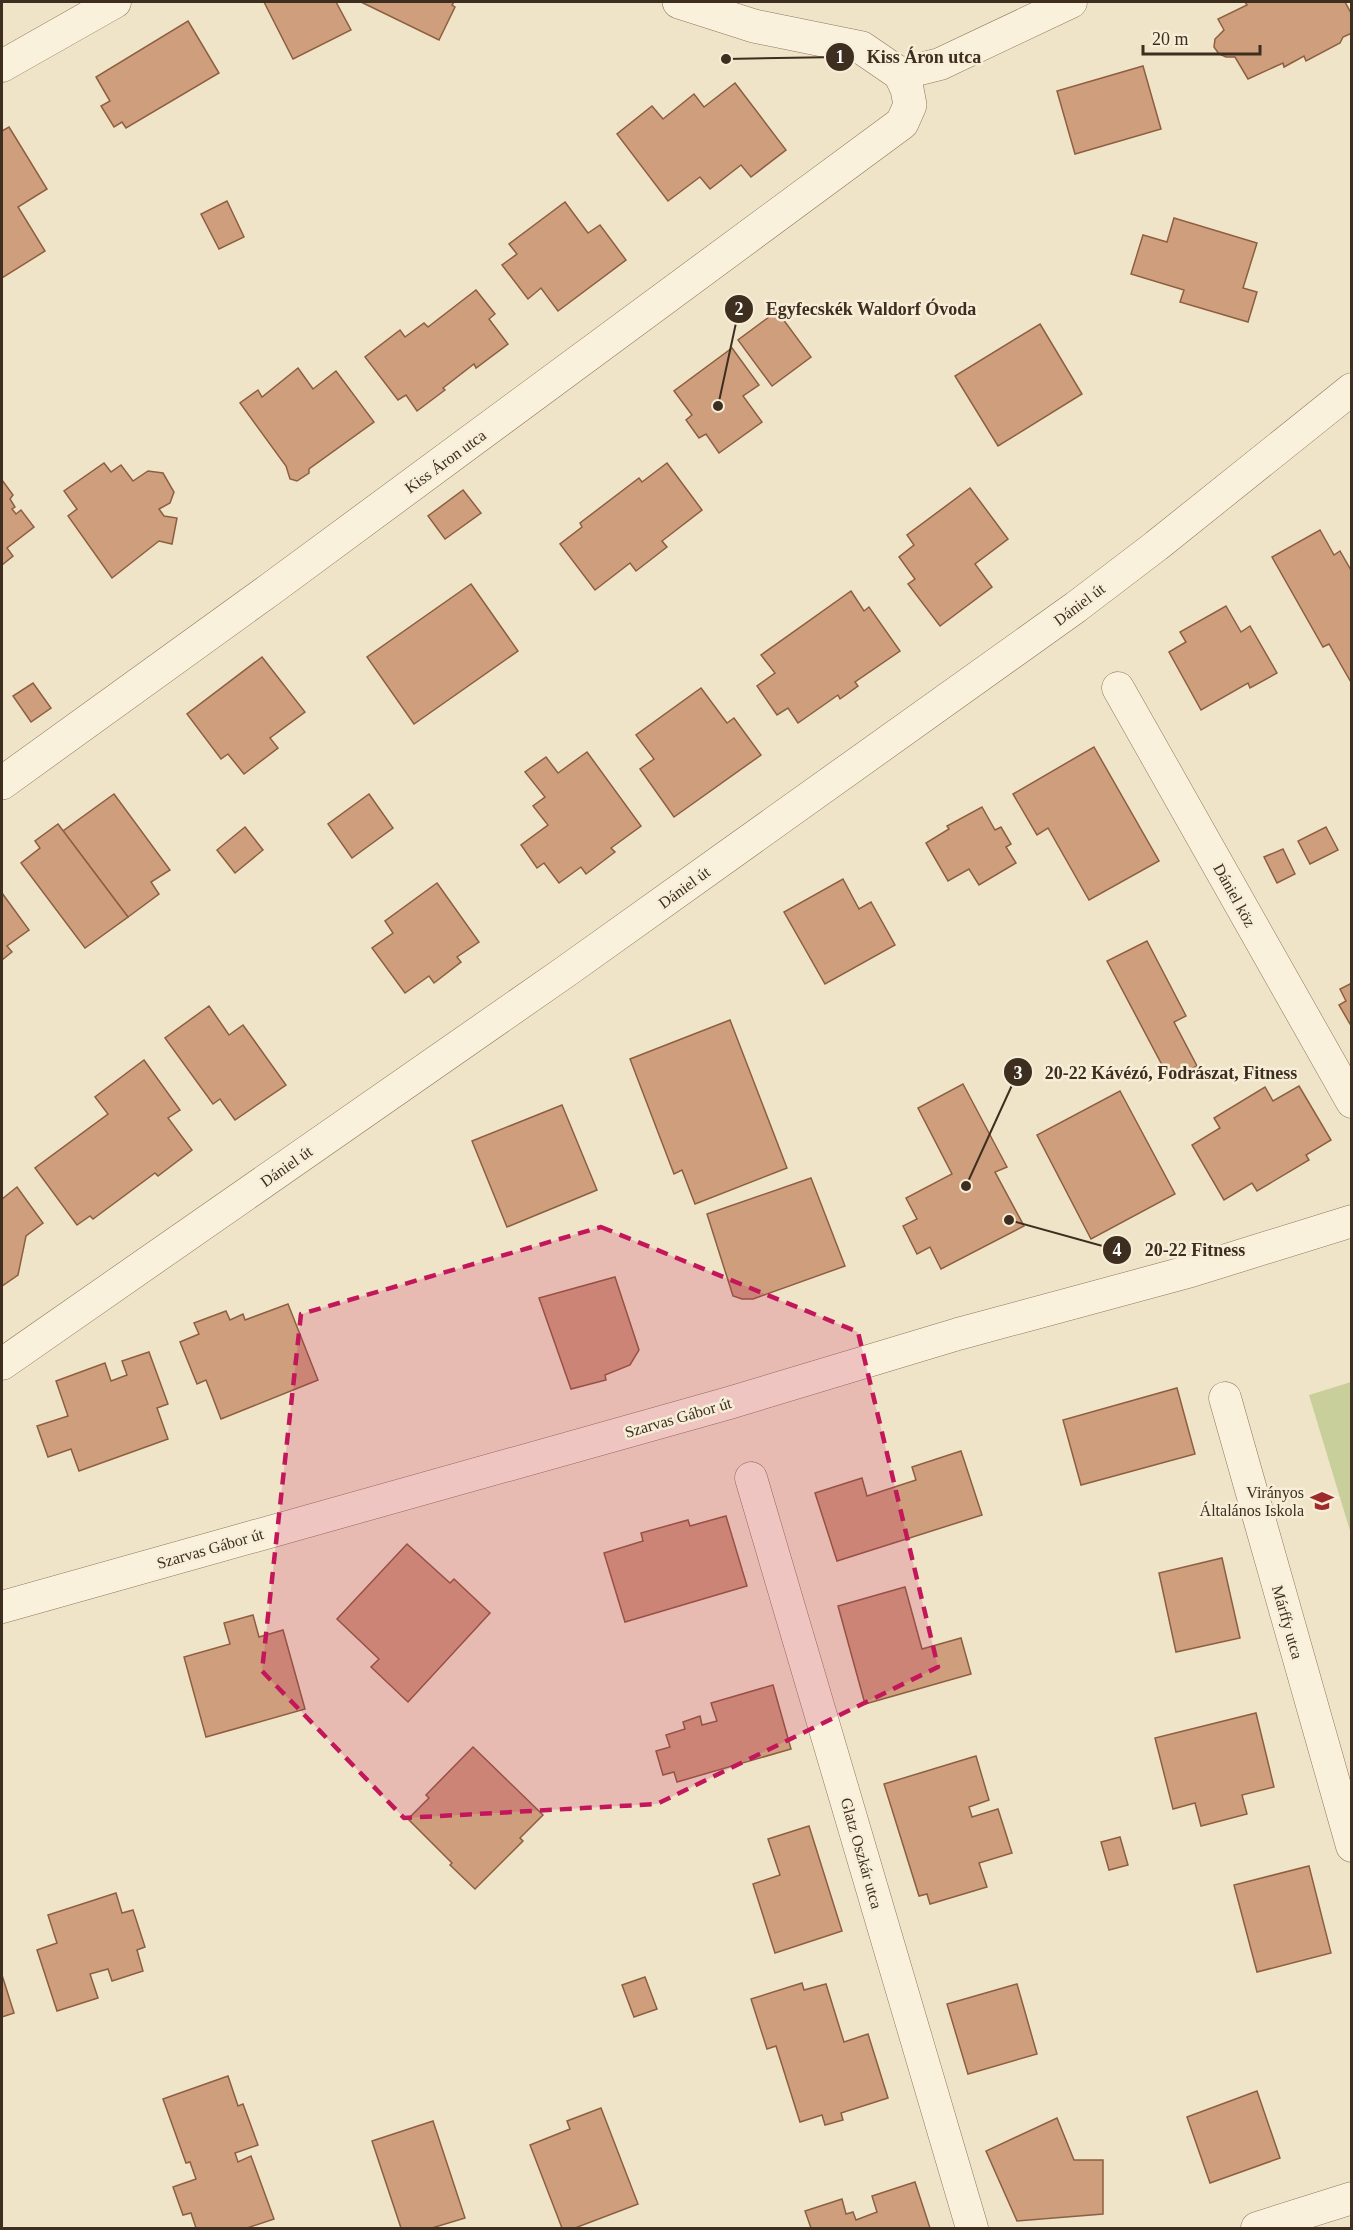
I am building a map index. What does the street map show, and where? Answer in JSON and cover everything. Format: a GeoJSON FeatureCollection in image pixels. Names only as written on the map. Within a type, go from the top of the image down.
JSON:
{"type":"FeatureCollection","features":[{"type":"Feature","properties":{"kind":"street"},"geometry":{"type":"LineString","coordinates":[[2,66],[115,2]]}},
{"type":"Feature","properties":{"kind":"street"},"geometry":{"type":"LineString","coordinates":[[679,2],[754,26],[862,48],[900,75],[940,64],[1071,2]]}},
{"type":"Feature","properties":{"kind":"street","name":"Kiss Áron utca"},"geometry":{"type":"LineString","coordinates":[[2,783],[272,588],[902,123],[910,105],[907,89],[900,75]]}},
{"type":"Feature","properties":{"kind":"street","name":"Dániel út"},"geometry":{"type":"LineString","coordinates":[[2,1364],[565,972],[1076,607],[1352,389]]}},
{"type":"Feature","properties":{"kind":"street","name":"Dániel köz"},"geometry":{"type":"LineString","coordinates":[[1118,688],[1352,1102]]}},
{"type":"Feature","properties":{"kind":"street","name":"Szarvas Gábor út"},"geometry":{"type":"LineString","coordinates":[[2,1606],[729,1403],[958,1334],[1191,1271],[1352,1221]]}},
{"type":"Feature","properties":{"kind":"street","name":"Márffy utca"},"geometry":{"type":"LineString","coordinates":[[1225,1398],[1352,1846]]}},
{"type":"Feature","properties":{"kind":"street","name":"Glatz Oszkár utca"},"geometry":{"type":"LineString","coordinates":[[751,1478],[972,2229]]}},
{"type":"Feature","properties":{"kind":"street"},"geometry":{"type":"LineString","coordinates":[[1257,2229],[1352,2198]]}},
{"type":"Feature","properties":{"kind":"highlighted area"},"geometry":{"type":"Polygon","coordinates":[[[601,1227],[858,1332],[938,1667],[657,1804],[404,1818],[262,1671],[301,1314],[601,1227]]]}},
{"type":"Feature","properties":{"kind":"green space"},"geometry":{"type":"Polygon","coordinates":[[[1352,1382],[1351,1534],[1309,1395],[1352,1382]]]}},
{"type":"Feature","properties":{"kind":"building"},"geometry":{"type":"Polygon","coordinates":[[[264,2],[336,2],[351,30],[293,59],[264,2]]]}},
{"type":"Feature","properties":{"kind":"building"},"geometry":{"type":"Polygon","coordinates":[[[361,2],[454,2],[452,5],[455,7],[439,40],[361,2]]]}},
{"type":"Feature","properties":{"kind":"building"},"geometry":{"type":"Polygon","coordinates":[[[1245,2],[1345,2],[1352,15],[1352,33],[1343,37],[1340,43],[1306,61],[1304,56],[1284,67],[1283,63],[1248,79],[1235,57],[1219,54],[1214,47],[1215,39],[1224,30],[1218,19],[1247,5],[1245,2]]]}},
{"type":"Feature","properties":{"kind":"building"},"geometry":{"type":"Polygon","coordinates":[[[188,21],[219,73],[126,128],[122,122],[114,127],[101,106],[110,101],[96,77],[188,21]]]}},
{"type":"Feature","properties":{"kind":"building"},"geometry":{"type":"Polygon","coordinates":[[[1143,66],[1161,129],[1075,154],[1057,91],[1143,66]]]}},
{"type":"Feature","properties":{"kind":"building"},"geometry":{"type":"Polygon","coordinates":[[[735,83],[786,150],[751,177],[741,165],[710,189],[700,177],[668,201],[617,134],[652,106],[663,119],[694,94],[704,107],[735,83]]]}},
{"type":"Feature","properties":{"kind":"building"},"geometry":{"type":"Polygon","coordinates":[[[9,127],[47,189],[18,207],[45,251],[2,278],[2,131],[9,127]]]}},
{"type":"Feature","properties":{"kind":"building"},"geometry":{"type":"Polygon","coordinates":[[[227,201],[244,237],[219,249],[201,214],[227,201]]]}},
{"type":"Feature","properties":{"kind":"building"},"geometry":{"type":"Polygon","coordinates":[[[565,202],[588,233],[600,225],[626,260],[558,311],[541,288],[528,299],[502,265],[517,254],[509,244],[565,202]]]}},
{"type":"Feature","properties":{"kind":"building"},"geometry":{"type":"Polygon","coordinates":[[[1174,218],[1257,243],[1243,288],[1257,292],[1248,322],[1180,302],[1184,290],[1131,274],[1143,235],[1167,242],[1174,218]]]}},
{"type":"Feature","properties":{"kind":"building"},"geometry":{"type":"Polygon","coordinates":[[[476,290],[495,314],[489,319],[508,344],[476,368],[474,364],[417,411],[406,395],[398,400],[365,357],[400,330],[405,337],[424,323],[428,327],[476,290]]]}},
{"type":"Feature","properties":{"kind":"building"},"geometry":{"type":"Polygon","coordinates":[[[777,311],[811,357],[772,386],[738,340],[777,311]]]}},
{"type":"Feature","properties":{"kind":"building"},"geometry":{"type":"Polygon","coordinates":[[[1040,324],[1082,394],[998,446],[955,376],[1040,324]]]}},
{"type":"Feature","properties":{"kind":"building"},"geometry":{"type":"Polygon","coordinates":[[[732,348],[759,385],[743,396],[762,422],[719,453],[706,434],[699,438],[686,420],[692,415],[674,391],[732,348]]]}},
{"type":"Feature","properties":{"kind":"building"},"geometry":{"type":"Polygon","coordinates":[[[298,368],[313,389],[336,371],[374,422],[309,469],[309,473],[297,481],[290,479],[286,466],[240,403],[258,390],[262,397],[298,368]]]}},
{"type":"Feature","properties":{"kind":"building"},"geometry":{"type":"Polygon","coordinates":[[[104,463],[111,472],[121,465],[133,481],[148,471],[163,473],[174,492],[170,503],[159,509],[164,516],[177,518],[172,544],[159,541],[112,578],[68,516],[77,509],[64,491],[104,463]]]}},
{"type":"Feature","properties":{"kind":"building"},"geometry":{"type":"Polygon","coordinates":[[[667,463],[702,510],[662,541],[667,547],[636,571],[630,563],[595,590],[560,544],[582,527],[580,523],[639,478],[642,482],[667,463]]]}},
{"type":"Feature","properties":{"kind":"building"},"geometry":{"type":"Polygon","coordinates":[[[2,480],[13,495],[10,499],[15,507],[12,509],[16,514],[21,510],[34,527],[7,548],[13,556],[2,565],[2,480]]]}},
{"type":"Feature","properties":{"kind":"building"},"geometry":{"type":"Polygon","coordinates":[[[970,488],[1008,539],[975,564],[992,587],[940,626],[908,584],[915,579],[899,557],[914,545],[907,535],[970,488]]]}},
{"type":"Feature","properties":{"kind":"building"},"geometry":{"type":"Polygon","coordinates":[[[463,490],[481,513],[445,539],[428,516],[463,490]]]}},
{"type":"Feature","properties":{"kind":"building"},"geometry":{"type":"Polygon","coordinates":[[[1320,530],[1334,555],[1340,551],[1352,572],[1352,684],[1329,644],[1323,647],[1272,557],[1320,530]]]}},
{"type":"Feature","properties":{"kind":"building"},"geometry":{"type":"Polygon","coordinates":[[[471,584],[518,651],[414,724],[367,657],[471,584]]]}},
{"type":"Feature","properties":{"kind":"building"},"geometry":{"type":"Polygon","coordinates":[[[851,591],[864,611],[869,607],[900,651],[855,682],[858,686],[840,699],[838,695],[798,723],[788,708],[777,715],[757,686],[775,673],[761,655],[851,591]]]}},
{"type":"Feature","properties":{"kind":"building"},"geometry":{"type":"Polygon","coordinates":[[[1226,606],[1241,632],[1250,626],[1277,673],[1250,688],[1248,683],[1201,710],[1169,652],[1186,642],[1180,632],[1226,606]]]}},
{"type":"Feature","properties":{"kind":"building"},"geometry":{"type":"Polygon","coordinates":[[[262,657],[305,712],[270,738],[278,748],[244,774],[228,754],[221,759],[187,714],[262,657]]]}},
{"type":"Feature","properties":{"kind":"building"},"geometry":{"type":"Polygon","coordinates":[[[33,683],[51,708],[31,722],[13,696],[33,683]]]}},
{"type":"Feature","properties":{"kind":"building"},"geometry":{"type":"Polygon","coordinates":[[[701,688],[727,723],[734,718],[761,755],[674,817],[640,769],[654,759],[636,735],[701,688]]]}},
{"type":"Feature","properties":{"kind":"building"},"geometry":{"type":"Polygon","coordinates":[[[1094,747],[1159,861],[1089,900],[1048,828],[1037,835],[1013,794],[1094,747]]]}},
{"type":"Feature","properties":{"kind":"building"},"geometry":{"type":"Polygon","coordinates":[[[587,752],[641,826],[611,848],[615,852],[586,874],[581,867],[559,883],[544,863],[537,868],[521,845],[548,825],[533,806],[545,797],[525,772],[546,757],[558,773],[587,752]]]}},
{"type":"Feature","properties":{"kind":"building"},"geometry":{"type":"Polygon","coordinates":[[[114,794],[170,870],[151,882],[159,894],[128,917],[63,831],[114,794]]]}},
{"type":"Feature","properties":{"kind":"building"},"geometry":{"type":"Polygon","coordinates":[[[369,794],[393,828],[352,858],[328,824],[369,794]]]}},
{"type":"Feature","properties":{"kind":"building"},"geometry":{"type":"Polygon","coordinates":[[[982,807],[995,830],[1001,827],[1011,844],[1006,847],[1016,863],[979,885],[969,869],[948,881],[926,843],[949,829],[947,826],[982,807]]]}},
{"type":"Feature","properties":{"kind":"building"},"geometry":{"type":"Polygon","coordinates":[[[58,824],[128,917],[85,948],[21,863],[40,848],[35,841],[58,824]]]}},
{"type":"Feature","properties":{"kind":"building"},"geometry":{"type":"Polygon","coordinates":[[[245,827],[263,850],[235,873],[217,850],[245,827]]]}},
{"type":"Feature","properties":{"kind":"building"},"geometry":{"type":"Polygon","coordinates":[[[1326,827],[1338,850],[1310,864],[1298,841],[1326,827]]]}},
{"type":"Feature","properties":{"kind":"building"},"geometry":{"type":"Polygon","coordinates":[[[1283,849],[1295,874],[1277,883],[1264,857],[1283,849]]]}},
{"type":"Feature","properties":{"kind":"building"},"geometry":{"type":"Polygon","coordinates":[[[843,879],[859,909],[871,902],[895,945],[825,984],[784,912],[843,879]]]}},
{"type":"Feature","properties":{"kind":"building"},"geometry":{"type":"Polygon","coordinates":[[[437,883],[479,942],[457,957],[461,962],[434,983],[429,976],[405,993],[372,948],[393,933],[385,921],[437,883]]]}},
{"type":"Feature","properties":{"kind":"building"},"geometry":{"type":"Polygon","coordinates":[[[2,893],[29,930],[7,946],[12,952],[2,960],[2,893]]]}},
{"type":"Feature","properties":{"kind":"building"},"geometry":{"type":"Polygon","coordinates":[[[1147,941],[1186,1016],[1174,1022],[1197,1066],[1170,1080],[1107,961],[1147,941]]]}},
{"type":"Feature","properties":{"kind":"building"},"geometry":{"type":"Polygon","coordinates":[[[1352,983],[1352,1023],[1350,1024],[1339,1005],[1346,1001],[1340,989],[1352,983]]]}},
{"type":"Feature","properties":{"kind":"building"},"geometry":{"type":"Polygon","coordinates":[[[209,1006],[229,1035],[243,1025],[286,1085],[235,1120],[220,1099],[213,1104],[165,1038],[209,1006]]]}},
{"type":"Feature","properties":{"kind":"building"},"geometry":{"type":"Polygon","coordinates":[[[730,1020],[787,1168],[695,1204],[682,1170],[674,1174],[630,1059],[730,1020]]]}},
{"type":"Feature","properties":{"kind":"building"},"geometry":{"type":"Polygon","coordinates":[[[144,1060],[180,1110],[168,1118],[192,1150],[158,1176],[155,1173],[93,1219],[90,1216],[77,1225],[35,1168],[108,1114],[95,1097],[144,1060]]]}},
{"type":"Feature","properties":{"kind":"building"},"geometry":{"type":"Polygon","coordinates":[[[963,1084],[1007,1167],[995,1172],[1024,1226],[941,1269],[930,1247],[917,1254],[903,1226],[917,1219],[906,1198],[952,1174],[918,1108],[963,1084]]]}},
{"type":"Feature","properties":{"kind":"building"},"geometry":{"type":"Polygon","coordinates":[[[1299,1086],[1331,1140],[1306,1155],[1309,1160],[1257,1191],[1252,1183],[1224,1200],[1192,1145],[1220,1128],[1214,1118],[1265,1087],[1273,1101],[1299,1086]]]}},
{"type":"Feature","properties":{"kind":"building"},"geometry":{"type":"Polygon","coordinates":[[[1120,1091],[1175,1194],[1091,1239],[1037,1135],[1120,1091]]]}},
{"type":"Feature","properties":{"kind":"building"},"geometry":{"type":"Polygon","coordinates":[[[562,1105],[597,1190],[507,1227],[472,1141],[562,1105]]]}},
{"type":"Feature","properties":{"kind":"building"},"geometry":{"type":"Polygon","coordinates":[[[811,1178],[845,1266],[753,1299],[733,1296],[707,1214],[811,1178]]]}},
{"type":"Feature","properties":{"kind":"building"},"geometry":{"type":"Polygon","coordinates":[[[17,1187],[43,1223],[26,1236],[18,1275],[2,1286],[2,1199],[17,1187]]]}},
{"type":"Feature","properties":{"kind":"building"},"geometry":{"type":"Polygon","coordinates":[[[615,1277],[639,1350],[630,1365],[605,1375],[606,1380],[571,1389],[539,1298],[615,1277]]]}},
{"type":"Feature","properties":{"kind":"building"},"geometry":{"type":"Polygon","coordinates":[[[288,1304],[318,1380],[221,1419],[206,1380],[197,1384],[180,1342],[199,1334],[194,1323],[226,1311],[230,1320],[243,1314],[245,1320],[288,1304]]]}},
{"type":"Feature","properties":{"kind":"building"},"geometry":{"type":"Polygon","coordinates":[[[149,1352],[168,1404],[157,1408],[168,1439],[79,1471],[71,1449],[48,1457],[37,1426],[68,1416],[56,1381],[105,1363],[111,1381],[127,1375],[122,1361],[149,1352]]]}},
{"type":"Feature","properties":{"kind":"building"},"geometry":{"type":"Polygon","coordinates":[[[1177,1388],[1195,1454],[1081,1485],[1063,1420],[1177,1388]]]}},
{"type":"Feature","properties":{"kind":"building"},"geometry":{"type":"Polygon","coordinates":[[[961,1451],[982,1515],[837,1561],[815,1493],[862,1478],[867,1496],[916,1480],[912,1467],[961,1451]]]}},
{"type":"Feature","properties":{"kind":"building"},"geometry":{"type":"Polygon","coordinates":[[[726,1516],[747,1586],[625,1622],[604,1553],[643,1541],[641,1533],[688,1520],[690,1526],[726,1516]]]}},
{"type":"Feature","properties":{"kind":"building"},"geometry":{"type":"Polygon","coordinates":[[[407,1544],[450,1583],[454,1579],[490,1613],[408,1702],[371,1667],[379,1659],[337,1619],[407,1544]]]}},
{"type":"Feature","properties":{"kind":"building"},"geometry":{"type":"Polygon","coordinates":[[[1222,1558],[1240,1638],[1176,1652],[1159,1573],[1222,1558]]]}},
{"type":"Feature","properties":{"kind":"building"},"geometry":{"type":"Polygon","coordinates":[[[905,1587],[922,1649],[961,1638],[971,1674],[865,1704],[838,1606],[905,1587]]]}},
{"type":"Feature","properties":{"kind":"building"},"geometry":{"type":"Polygon","coordinates":[[[253,1615],[259,1637],[283,1630],[305,1709],[206,1737],[184,1657],[230,1644],[224,1623],[253,1615]]]}},
{"type":"Feature","properties":{"kind":"building"},"geometry":{"type":"Polygon","coordinates":[[[773,1685],[791,1749],[677,1782],[674,1772],[663,1775],[656,1751],[670,1747],[666,1735],[685,1729],[683,1722],[700,1716],[702,1725],[717,1721],[711,1703],[773,1685]]]}},
{"type":"Feature","properties":{"kind":"building"},"geometry":{"type":"Polygon","coordinates":[[[1256,1713],[1274,1787],[1242,1795],[1247,1814],[1201,1826],[1195,1803],[1173,1809],[1155,1738],[1256,1713]]]}},
{"type":"Feature","properties":{"kind":"building"},"geometry":{"type":"Polygon","coordinates":[[[473,1747],[543,1815],[520,1838],[523,1841],[475,1889],[408,1819],[429,1798],[426,1795],[473,1747]]]}},
{"type":"Feature","properties":{"kind":"building"},"geometry":{"type":"Polygon","coordinates":[[[976,1756],[989,1800],[969,1807],[972,1817],[998,1809],[1012,1853],[979,1863],[987,1887],[930,1904],[927,1894],[919,1896],[884,1784],[976,1756]]]}},
{"type":"Feature","properties":{"kind":"building"},"geometry":{"type":"Polygon","coordinates":[[[809,1826],[842,1931],[775,1953],[753,1884],[780,1875],[768,1839],[809,1826]]]}},
{"type":"Feature","properties":{"kind":"building"},"geometry":{"type":"Polygon","coordinates":[[[1120,1837],[1128,1865],[1109,1870],[1101,1842],[1120,1837]]]}},
{"type":"Feature","properties":{"kind":"building"},"geometry":{"type":"Polygon","coordinates":[[[1309,1866],[1331,1953],[1257,1972],[1234,1885],[1309,1866]]]}},
{"type":"Feature","properties":{"kind":"building"},"geometry":{"type":"Polygon","coordinates":[[[116,1893],[122,1913],[133,1910],[145,1947],[137,1950],[143,1971],[112,1981],[108,1969],[90,1974],[98,1998],[57,2011],[37,1950],[57,1943],[48,1915],[116,1893]]]}},
{"type":"Feature","properties":{"kind":"building"},"geometry":{"type":"Polygon","coordinates":[[[2,1975],[14,2013],[2,2017],[2,1975]]]}},
{"type":"Feature","properties":{"kind":"building"},"geometry":{"type":"Polygon","coordinates":[[[645,1977],[657,2009],[634,2017],[622,1985],[645,1977]]]}},
{"type":"Feature","properties":{"kind":"building"},"geometry":{"type":"Polygon","coordinates":[[[802,1983],[804,1990],[826,1984],[844,2042],[868,2034],[888,2098],[841,2113],[843,2120],[825,2125],[822,2115],[800,2122],[776,2046],[767,2049],[751,1999],[802,1983]]]}},
{"type":"Feature","properties":{"kind":"building"},"geometry":{"type":"Polygon","coordinates":[[[1017,1984],[1037,2054],[968,2074],[947,2004],[1017,1984]]]}},
{"type":"Feature","properties":{"kind":"building"},"geometry":{"type":"Polygon","coordinates":[[[228,2076],[238,2106],[243,2104],[258,2145],[235,2153],[238,2162],[251,2156],[274,2219],[247,2228],[196,2228],[191,2213],[183,2215],[173,2187],[196,2179],[190,2162],[186,2163],[163,2099],[228,2076]]]}},
{"type":"Feature","properties":{"kind":"building"},"geometry":{"type":"Polygon","coordinates":[[[1257,2091],[1280,2158],[1210,2183],[1187,2117],[1257,2091]]]}},
{"type":"Feature","properties":{"kind":"building"},"geometry":{"type":"Polygon","coordinates":[[[601,2108],[638,2204],[575,2228],[562,2228],[530,2145],[570,2129],[567,2121],[601,2108]]]}},
{"type":"Feature","properties":{"kind":"building"},"geometry":{"type":"Polygon","coordinates":[[[1057,2118],[1074,2160],[1103,2160],[1103,2214],[1017,2221],[986,2151],[1057,2118]]]}},
{"type":"Feature","properties":{"kind":"building"},"geometry":{"type":"Polygon","coordinates":[[[433,2121],[465,2218],[432,2228],[401,2228],[372,2141],[433,2121]]]}},
{"type":"Feature","properties":{"kind":"building"},"geometry":{"type":"Polygon","coordinates":[[[915,2182],[930,2228],[811,2228],[805,2211],[842,2199],[846,2214],[853,2212],[856,2220],[877,2212],[872,2196],[915,2182]]]}},
{"type":"Feature","properties":{"kind":"place","name":"Kiss Áron utca"},"geometry":{"type":"Point","coordinates":[726,59]}},
{"type":"Feature","properties":{"kind":"place","name":"Egyfecskék Waldorf Óvoda"},"geometry":{"type":"Point","coordinates":[718,406]}},
{"type":"Feature","properties":{"kind":"place","name":"20-22 Kávézó, Fodrászat, Fitness"},"geometry":{"type":"Point","coordinates":[966,1186]}},
{"type":"Feature","properties":{"kind":"place","name":"20-22 Fitness"},"geometry":{"type":"Point","coordinates":[1009,1220]}},
{"type":"Feature","properties":{"kind":"place","name":"Virányos Általános Iskola"},"geometry":{"type":"Point","coordinates":[1322,1501]}}]}
